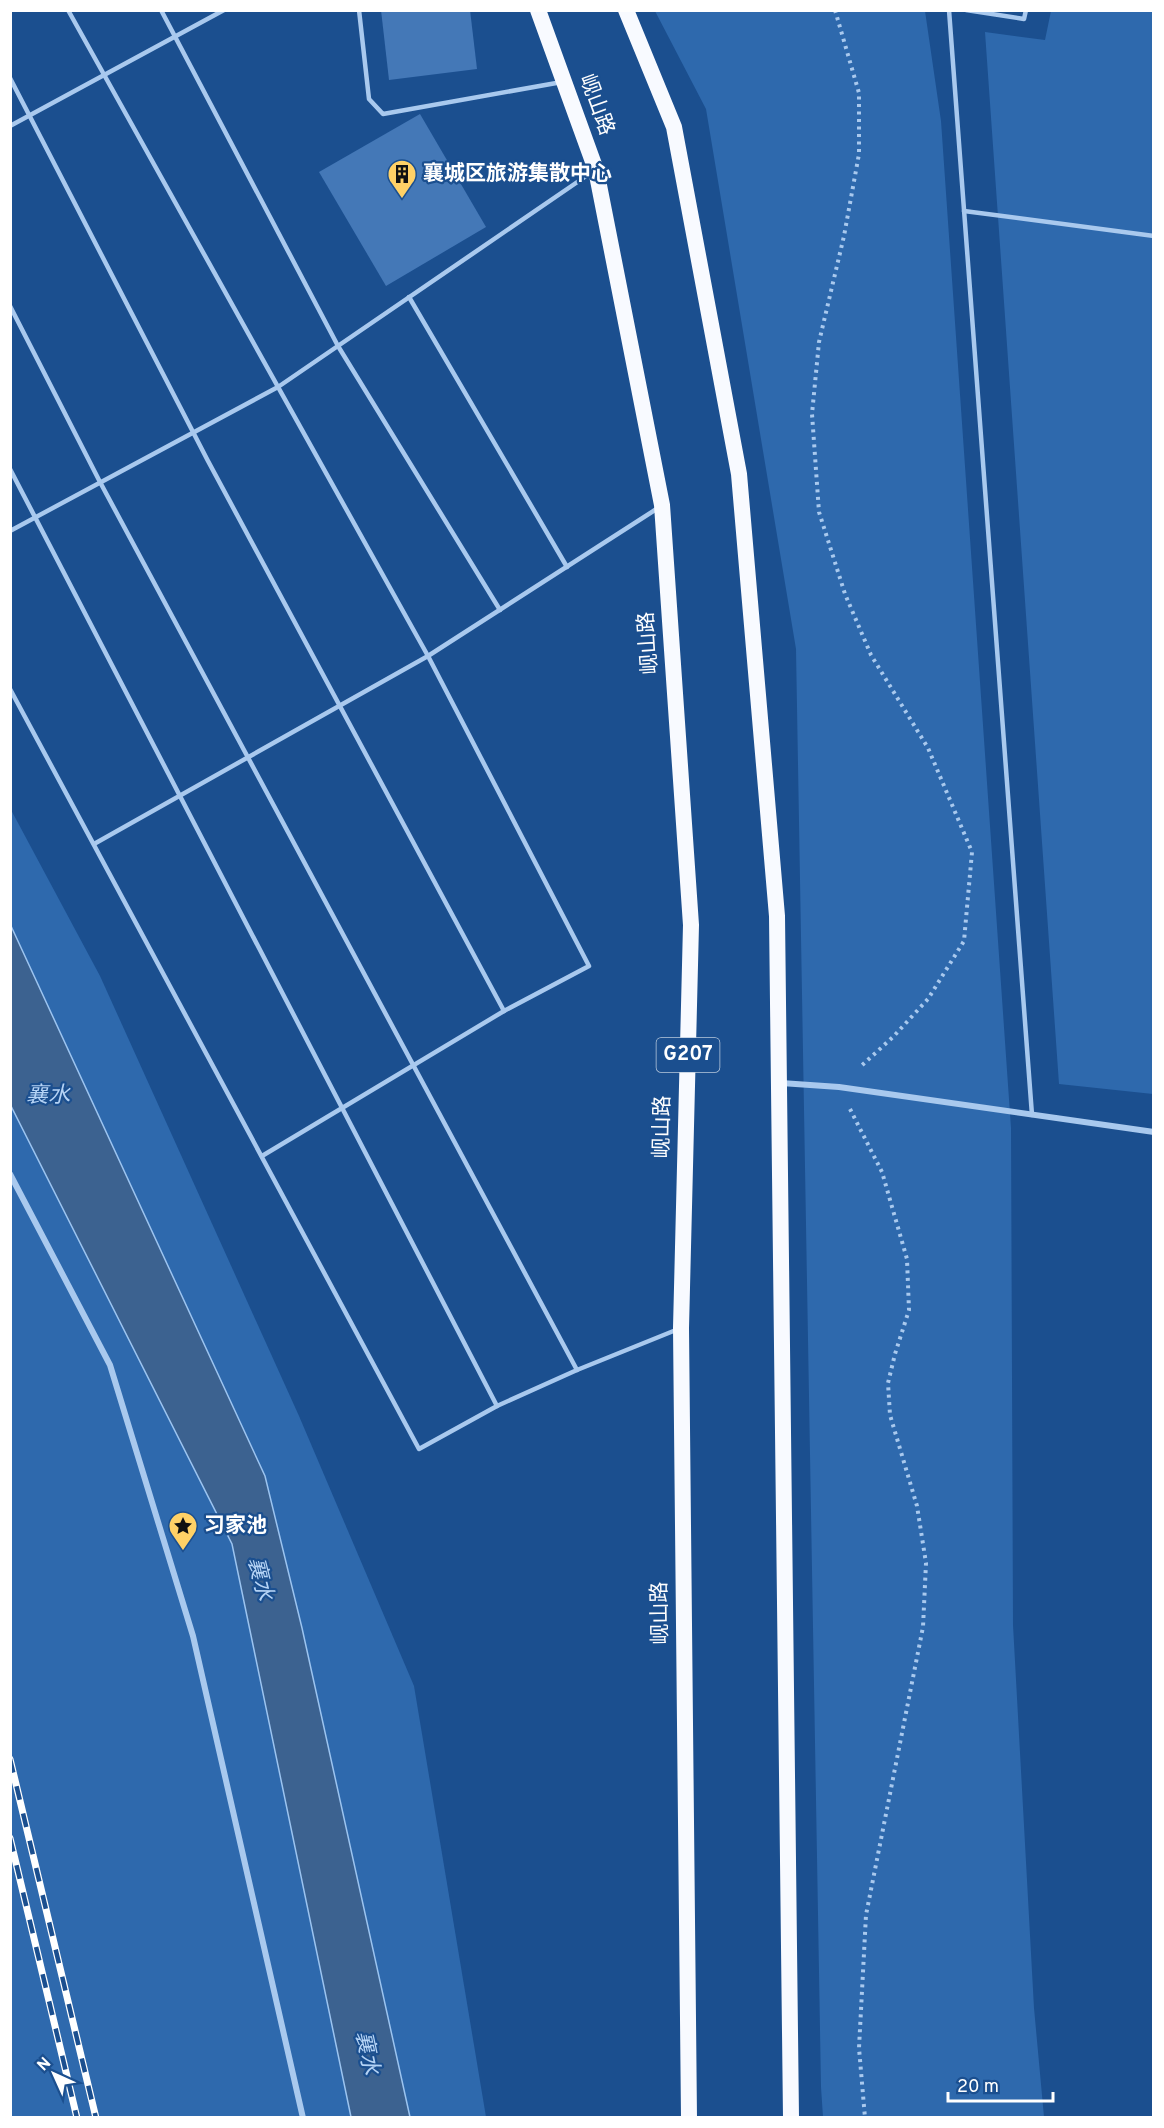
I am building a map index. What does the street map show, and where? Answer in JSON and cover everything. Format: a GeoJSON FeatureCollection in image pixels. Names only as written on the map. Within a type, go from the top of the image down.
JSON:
{"type":"FeatureCollection","features":[{"type":"Feature","properties":{"kind":"highway","name":"岘山路"},"geometry":{"type":"LineString","coordinates":[[538,10],[596,170],[662,505],[691,925],[681,1328],[688,2118]]}},
{"type":"Feature","properties":{"kind":"highway"},"geometry":{"type":"LineString","coordinates":[[626,10],[674,127],[739,474],[777,916],[790,2118]]}},
{"type":"Feature","properties":{"kind":"street"},"geometry":{"type":"LineString","coordinates":[[778,1082],[839,1087],[1154,1132]]}},
{"type":"Feature","properties":{"kind":"street"},"geometry":{"type":"LineString","coordinates":[[10,1174],[110,1365],[193,1636],[303,2118]]}},
{"type":"Feature","properties":{"kind":"lane"},"geometry":{"type":"LineString","coordinates":[[68,10],[428,656],[589,966],[504,1011],[262,1156]]}},
{"type":"Feature","properties":{"kind":"lane"},"geometry":{"type":"LineString","coordinates":[[160,10],[338,346],[500,610]]}},
{"type":"Feature","properties":{"kind":"lane"},"geometry":{"type":"LineString","coordinates":[[10,126],[224,10]]}},
{"type":"Feature","properties":{"kind":"lane"},"geometry":{"type":"LineString","coordinates":[[359,10],[369,99],[383,114],[564,82]]}},
{"type":"Feature","properties":{"kind":"lane"},"geometry":{"type":"LineString","coordinates":[[949,10],[1032,1115]]}},
{"type":"Feature","properties":{"kind":"lane"},"geometry":{"type":"LineString","coordinates":[[966,10],[1024,19],[1026,10]]}},
{"type":"Feature","properties":{"kind":"lane"},"geometry":{"type":"LineString","coordinates":[[10,78],[32,115],[193,431],[504,1011]]}},
{"type":"Feature","properties":{"kind":"lane"},"geometry":{"type":"LineString","coordinates":[[10,531],[278,387],[596,170]]}},
{"type":"Feature","properties":{"kind":"lane"},"geometry":{"type":"LineString","coordinates":[[964,211],[1154,236]]}},
{"type":"Feature","properties":{"kind":"lane"},"geometry":{"type":"LineString","coordinates":[[409,297],[567,567]]}},
{"type":"Feature","properties":{"kind":"lane"},"geometry":{"type":"LineString","coordinates":[[10,306],[100,482],[578,1370]]}},
{"type":"Feature","properties":{"kind":"lane"},"geometry":{"type":"LineString","coordinates":[[10,469],[37,517],[497,1406]]}},
{"type":"Feature","properties":{"kind":"lane"},"geometry":{"type":"LineString","coordinates":[[94,844],[428,656],[662,505]]}},
{"type":"Feature","properties":{"kind":"lane"},"geometry":{"type":"LineString","coordinates":[[10,689],[419,1449],[497,1406],[681,1328]]}},
{"type":"Feature","properties":{"kind":"path"},"geometry":{"type":"LineString","coordinates":[[835,10],[859,93],[859,154],[844,236],[819,342],[812,414],[819,512],[845,594],[871,655],[928,748],[972,852],[963,941],[928,999],[894,1037],[839,1087],[882,1172],[908,1259],[909,1310],[888,1383],[890,1415],[916,1506],[926,1563],[923,1627],[866,1915],[859,2048],[865,2118]]}},
{"type":"Feature","properties":{"kind":"shaded area"},"geometry":{"type":"Polygon","coordinates":[[[655,11],[925,11],[941,121],[1011,1128],[1013,1625],[1034,2008],[1044,2117],[823,2117],[796,649],[706,109],[655,11]]]}},
{"type":"Feature","properties":{"kind":"shaded area"},"geometry":{"type":"Polygon","coordinates":[[[1051,11],[1153,11],[1153,1094],[1059,1084],[985,32],[1045,40],[1051,11]]]}},
{"type":"Feature","properties":{"kind":"shaded area","name":"习家池"},"geometry":{"type":"Polygon","coordinates":[[[10,808],[100,976],[299,1416],[414,1686],[486,2117],[11,2117],[10,808]]]}},
{"type":"Feature","properties":{"kind":"water","name":"襄水"},"geometry":{"type":"Polygon","coordinates":[[[11,926],[265,1476],[302,1628],[410,2117],[351,2117],[232,1544],[11,1106],[11,926]]]}},
{"type":"Feature","properties":{"kind":"building"},"geometry":{"type":"Polygon","coordinates":[[[381,10],[470,10],[477,69],[389,80],[381,10]]]}},
{"type":"Feature","properties":{"kind":"building","name":"襄城区旅游集散中心"},"geometry":{"type":"Polygon","coordinates":[[[420,114],[486,227],[386,286],[319,172],[420,114]]]}},
{"type":"Feature","properties":{"kind":"railway"},"geometry":{"type":"LineString","coordinates":[[10,1759],[96,2118]]}},
{"type":"Feature","properties":{"kind":"railway"},"geometry":{"type":"LineString","coordinates":[[10,1838],[77,2118]]}},
{"type":"Feature","properties":{"kind":"place","name":"襄城区旅游集散中心"},"geometry":{"type":"Point","coordinates":[402,200]}},
{"type":"Feature","properties":{"kind":"place","name":"习家池"},"geometry":{"type":"Point","coordinates":[183,1552]}}]}
